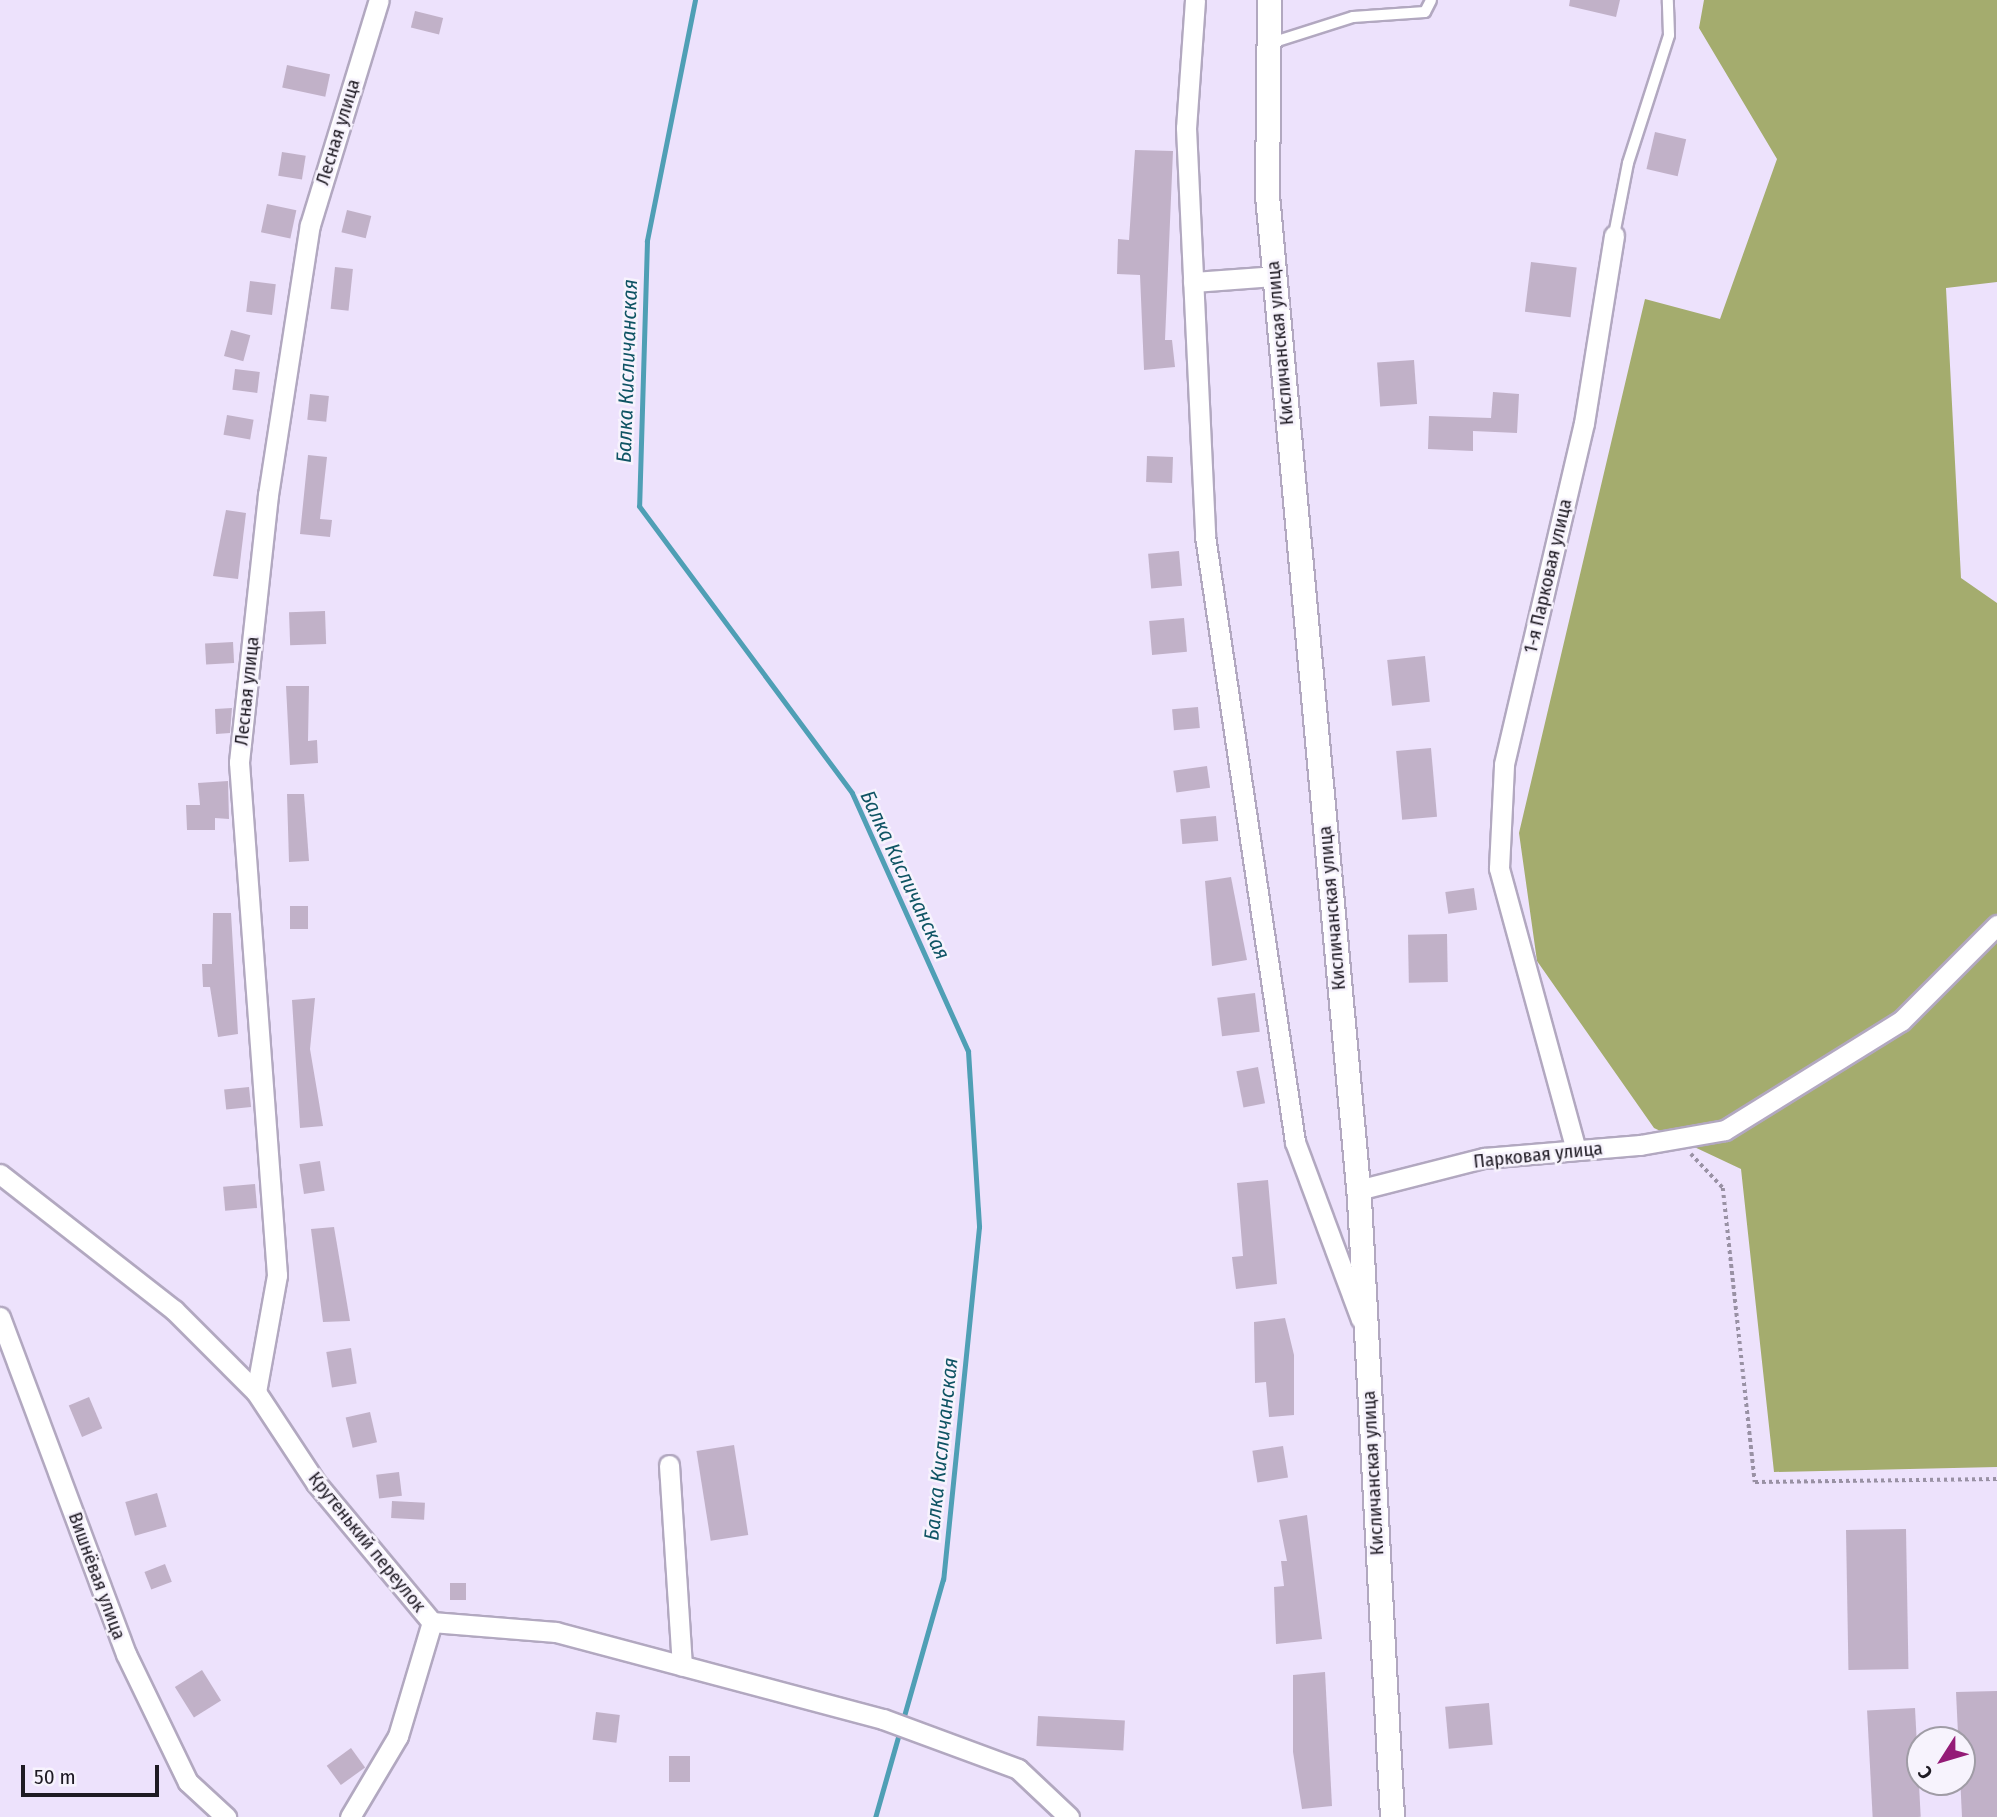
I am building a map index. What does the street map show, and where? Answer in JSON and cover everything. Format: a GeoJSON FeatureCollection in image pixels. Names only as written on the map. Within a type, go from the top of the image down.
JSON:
{"type":"FeatureCollection","features":[{"type":"Feature","properties":{"kind":"street","name":"Лесная улица"},"geometry":{"type":"LineString","coordinates":[[256,1392],[277,1275],[239,762],[268,495],[310,225],[379,0]]}},
{"type":"Feature","properties":{"kind":"street"},"geometry":{"type":"LineString","coordinates":[[1195,0],[1186,128],[1205,536],[1295,1142],[1365,1330]]}},
{"type":"Feature","properties":{"kind":"street","name":"Кисличанская улица"},"geometry":{"type":"LineString","coordinates":[[1269,0],[1266,195],[1358,1190],[1392,1817]]}},
{"type":"Feature","properties":{"kind":"street","name":"1-я Парковая улица"},"geometry":{"type":"LineString","coordinates":[[1576,1150],[1499,868],[1504,764],[1584,423],[1614,234]]}},
{"type":"Feature","properties":{"kind":"street"},"geometry":{"type":"LineString","coordinates":[[1193,282],[1274,276]]}},
{"type":"Feature","properties":{"kind":"street","name":"Парковая улица"},"geometry":{"type":"LineString","coordinates":[[1358,1190],[1484,1158],[1678,1139],[1725,1130],[1901,1021],[1997,925]]}},
{"type":"Feature","properties":{"kind":"street","name":"Крутенький переулок"},"geometry":{"type":"LineString","coordinates":[[0,1174],[174,1310],[256,1392],[316,1483],[432,1622],[556,1632],[883,1718],[1018,1769],[1069,1817]]}},
{"type":"Feature","properties":{"kind":"street","name":"Вишнёвая улица"},"geometry":{"type":"LineString","coordinates":[[0,1317],[126,1654],[188,1782],[226,1817]]}},
{"type":"Feature","properties":{"kind":"street"},"geometry":{"type":"LineString","coordinates":[[669,1465],[682,1665]]}},
{"type":"Feature","properties":{"kind":"street"},"geometry":{"type":"LineString","coordinates":[[350,1817],[398,1736],[432,1622]]}},
{"type":"Feature","properties":{"kind":"lane"},"geometry":{"type":"LineString","coordinates":[[1268,44],[1353,17],[1425,12],[1431,0]]}},
{"type":"Feature","properties":{"kind":"lane","name":"1-я Парковая улица"},"geometry":{"type":"LineString","coordinates":[[1614,234],[1628,163],[1669,35],[1668,0]]}},
{"type":"Feature","properties":{"kind":"path"},"geometry":{"type":"LineString","coordinates":[[1678,1139],[1723,1188],[1755,1482],[1997,1479]]}},
{"type":"Feature","properties":{"kind":"green space"},"geometry":{"type":"Polygon","coordinates":[[[1704,0],[1997,0],[1997,282],[1946,288],[1961,578],[1997,603],[1997,1467],[1774,1472],[1741,1169],[1654,1128],[1537,961],[1519,833],[1645,299],[1720,319],[1777,159],[1699,28],[1704,0]]]}},
{"type":"Feature","properties":{"kind":"building"},"geometry":{"type":"Polygon","coordinates":[[[1570,0],[1620,0],[1616,17],[1569,6],[1570,0]]]}},
{"type":"Feature","properties":{"kind":"building"},"geometry":{"type":"Polygon","coordinates":[[[415,11],[443,18],[439,35],[411,27],[415,11]]]}},
{"type":"Feature","properties":{"kind":"building"},"geometry":{"type":"Polygon","coordinates":[[[287,65],[330,74],[325,97],[282,87],[287,65]]]}},
{"type":"Feature","properties":{"kind":"building"},"geometry":{"type":"Polygon","coordinates":[[[1655,132],[1686,139],[1678,176],[1646,169],[1655,132]]]}},
{"type":"Feature","properties":{"kind":"building"},"geometry":{"type":"Polygon","coordinates":[[[1135,150],[1173,151],[1165,340],[1172,340],[1175,367],[1144,370],[1140,275],[1117,274],[1118,239],[1129,240],[1135,150]]]}},
{"type":"Feature","properties":{"kind":"building"},"geometry":{"type":"Polygon","coordinates":[[[282,152],[306,156],[302,179],[278,176],[282,152]]]}},
{"type":"Feature","properties":{"kind":"building"},"geometry":{"type":"Polygon","coordinates":[[[267,204],[296,210],[290,239],[261,232],[267,204]]]}},
{"type":"Feature","properties":{"kind":"building"},"geometry":{"type":"Polygon","coordinates":[[[347,210],[371,216],[366,238],[341,232],[347,210]]]}},
{"type":"Feature","properties":{"kind":"building"},"geometry":{"type":"Polygon","coordinates":[[[1531,262],[1577,268],[1571,317],[1525,312],[1531,262]]]}},
{"type":"Feature","properties":{"kind":"building"},"geometry":{"type":"Polygon","coordinates":[[[335,267],[353,269],[349,311],[331,309],[335,267]]]}},
{"type":"Feature","properties":{"kind":"building"},"geometry":{"type":"Polygon","coordinates":[[[250,281],[276,284],[272,315],[246,312],[250,281]]]}},
{"type":"Feature","properties":{"kind":"building"},"geometry":{"type":"Polygon","coordinates":[[[231,330],[250,335],[243,361],[224,356],[231,330]]]}},
{"type":"Feature","properties":{"kind":"building"},"geometry":{"type":"Polygon","coordinates":[[[1414,360],[1417,404],[1380,406],[1377,363],[1414,360]]]}},
{"type":"Feature","properties":{"kind":"building"},"geometry":{"type":"Polygon","coordinates":[[[235,369],[260,372],[257,393],[232,390],[235,369]]]}},
{"type":"Feature","properties":{"kind":"building"},"geometry":{"type":"Polygon","coordinates":[[[1493,392],[1519,394],[1517,433],[1473,431],[1473,451],[1428,449],[1429,416],[1491,418],[1493,392]]]}},
{"type":"Feature","properties":{"kind":"building"},"geometry":{"type":"Polygon","coordinates":[[[310,394],[329,396],[326,422],[307,420],[310,394]]]}},
{"type":"Feature","properties":{"kind":"building"},"geometry":{"type":"Polygon","coordinates":[[[227,415],[254,420],[250,439],[224,435],[227,415]]]}},
{"type":"Feature","properties":{"kind":"building"},"geometry":{"type":"Polygon","coordinates":[[[308,455],[327,457],[320,519],[332,520],[330,537],[300,534],[308,455]]]}},
{"type":"Feature","properties":{"kind":"building"},"geometry":{"type":"Polygon","coordinates":[[[1147,456],[1173,457],[1172,483],[1146,482],[1147,456]]]}},
{"type":"Feature","properties":{"kind":"building"},"geometry":{"type":"Polygon","coordinates":[[[226,510],[246,513],[238,579],[213,576],[226,510]]]}},
{"type":"Feature","properties":{"kind":"building"},"geometry":{"type":"Polygon","coordinates":[[[1179,551],[1182,586],[1151,589],[1148,554],[1179,551]]]}},
{"type":"Feature","properties":{"kind":"building"},"geometry":{"type":"Polygon","coordinates":[[[325,611],[326,644],[290,645],[289,612],[325,611]]]}},
{"type":"Feature","properties":{"kind":"building"},"geometry":{"type":"Polygon","coordinates":[[[1184,618],[1187,652],[1152,655],[1149,621],[1184,618]]]}},
{"type":"Feature","properties":{"kind":"building"},"geometry":{"type":"Polygon","coordinates":[[[233,642],[234,663],[206,664],[205,643],[233,642]]]}},
{"type":"Feature","properties":{"kind":"building"},"geometry":{"type":"Polygon","coordinates":[[[1425,656],[1430,702],[1392,706],[1387,660],[1425,656]]]}},
{"type":"Feature","properties":{"kind":"building"},"geometry":{"type":"Polygon","coordinates":[[[286,686],[309,686],[308,741],[317,740],[318,763],[290,765],[286,686]]]}},
{"type":"Feature","properties":{"kind":"building"},"geometry":{"type":"Polygon","coordinates":[[[1198,707],[1200,728],[1174,730],[1172,709],[1198,707]]]}},
{"type":"Feature","properties":{"kind":"building"},"geometry":{"type":"Polygon","coordinates":[[[232,708],[230,733],[216,734],[215,709],[232,708]]]}},
{"type":"Feature","properties":{"kind":"building"},"geometry":{"type":"Polygon","coordinates":[[[1431,748],[1437,817],[1402,820],[1396,751],[1431,748]]]}},
{"type":"Feature","properties":{"kind":"building"},"geometry":{"type":"Polygon","coordinates":[[[1207,766],[1210,788],[1176,793],[1173,771],[1207,766]]]}},
{"type":"Feature","properties":{"kind":"building"},"geometry":{"type":"Polygon","coordinates":[[[228,781],[229,819],[215,818],[215,830],[187,830],[186,805],[200,805],[198,783],[228,781]]]}},
{"type":"Feature","properties":{"kind":"building"},"geometry":{"type":"Polygon","coordinates":[[[287,794],[304,794],[309,861],[289,862],[287,794]]]}},
{"type":"Feature","properties":{"kind":"building"},"geometry":{"type":"Polygon","coordinates":[[[1216,816],[1218,841],[1182,844],[1180,819],[1216,816]]]}},
{"type":"Feature","properties":{"kind":"building"},"geometry":{"type":"Polygon","coordinates":[[[1231,877],[1247,960],[1212,966],[1205,881],[1231,877]]]}},
{"type":"Feature","properties":{"kind":"building"},"geometry":{"type":"Polygon","coordinates":[[[1474,888],[1477,910],[1448,914],[1445,892],[1474,888]]]}},
{"type":"Feature","properties":{"kind":"building"},"geometry":{"type":"Polygon","coordinates":[[[290,906],[308,906],[308,929],[290,929],[290,906]]]}},
{"type":"Feature","properties":{"kind":"building"},"geometry":{"type":"Polygon","coordinates":[[[213,913],[231,913],[238,1034],[218,1037],[210,987],[203,987],[202,964],[212,964],[213,913]]]}},
{"type":"Feature","properties":{"kind":"building"},"geometry":{"type":"Polygon","coordinates":[[[1447,934],[1448,982],[1409,983],[1408,935],[1447,934]]]}},
{"type":"Feature","properties":{"kind":"building"},"geometry":{"type":"Polygon","coordinates":[[[1255,993],[1260,1032],[1222,1036],[1217,998],[1255,993]]]}},
{"type":"Feature","properties":{"kind":"building"},"geometry":{"type":"Polygon","coordinates":[[[315,998],[310,1049],[323,1126],[300,1128],[292,1000],[315,998]]]}},
{"type":"Feature","properties":{"kind":"building"},"geometry":{"type":"Polygon","coordinates":[[[1258,1067],[1265,1103],[1243,1108],[1236,1071],[1258,1067]]]}},
{"type":"Feature","properties":{"kind":"building"},"geometry":{"type":"Polygon","coordinates":[[[249,1087],[251,1107],[226,1110],[224,1090],[249,1087]]]}},
{"type":"Feature","properties":{"kind":"building"},"geometry":{"type":"Polygon","coordinates":[[[320,1161],[325,1191],[304,1194],[299,1164],[320,1161]]]}},
{"type":"Feature","properties":{"kind":"building"},"geometry":{"type":"Polygon","coordinates":[[[1268,1180],[1277,1284],[1236,1289],[1232,1257],[1243,1256],[1237,1183],[1268,1180]]]}},
{"type":"Feature","properties":{"kind":"building"},"geometry":{"type":"Polygon","coordinates":[[[255,1184],[257,1208],[225,1211],[223,1187],[255,1184]]]}},
{"type":"Feature","properties":{"kind":"building"},"geometry":{"type":"Polygon","coordinates":[[[334,1227],[350,1321],[323,1322],[311,1229],[334,1227]]]}},
{"type":"Feature","properties":{"kind":"building"},"geometry":{"type":"Polygon","coordinates":[[[1285,1318],[1294,1355],[1294,1415],[1269,1417],[1266,1382],[1255,1383],[1254,1322],[1285,1318]]]}},
{"type":"Feature","properties":{"kind":"building"},"geometry":{"type":"Polygon","coordinates":[[[351,1348],[357,1384],[332,1387],[326,1352],[351,1348]]]}},
{"type":"Feature","properties":{"kind":"building"},"geometry":{"type":"Polygon","coordinates":[[[89,1397],[102,1428],[82,1437],[69,1406],[89,1397]]]}},
{"type":"Feature","properties":{"kind":"building"},"geometry":{"type":"Polygon","coordinates":[[[370,1412],[377,1442],[353,1448],[346,1418],[370,1412]]]}},
{"type":"Feature","properties":{"kind":"building"},"geometry":{"type":"Polygon","coordinates":[[[734,1445],[748,1535],[711,1541],[696,1451],[734,1445]]]}},
{"type":"Feature","properties":{"kind":"building"},"geometry":{"type":"Polygon","coordinates":[[[1283,1446],[1288,1478],[1257,1482],[1252,1451],[1283,1446]]]}},
{"type":"Feature","properties":{"kind":"building"},"geometry":{"type":"Polygon","coordinates":[[[399,1472],[402,1496],[379,1499],[376,1475],[399,1472]]]}},
{"type":"Feature","properties":{"kind":"building"},"geometry":{"type":"Polygon","coordinates":[[[157,1493],[167,1527],[135,1536],[125,1502],[157,1493]]]}},
{"type":"Feature","properties":{"kind":"building"},"geometry":{"type":"Polygon","coordinates":[[[392,1501],[425,1503],[424,1520],[391,1518],[392,1501]]]}},
{"type":"Feature","properties":{"kind":"building"},"geometry":{"type":"Polygon","coordinates":[[[1307,1515],[1322,1639],[1276,1644],[1274,1587],[1284,1586],[1281,1561],[1287,1561],[1279,1520],[1307,1515]]]}},
{"type":"Feature","properties":{"kind":"building"},"geometry":{"type":"Polygon","coordinates":[[[1906,1529],[1908,1669],[1848,1670],[1846,1530],[1906,1529]]]}},
{"type":"Feature","properties":{"kind":"building"},"geometry":{"type":"Polygon","coordinates":[[[165,1564],[172,1582],[151,1590],[144,1572],[165,1564]]]}},
{"type":"Feature","properties":{"kind":"building"},"geometry":{"type":"Polygon","coordinates":[[[450,1583],[466,1583],[466,1600],[450,1600],[450,1583]]]}},
{"type":"Feature","properties":{"kind":"building"},"geometry":{"type":"Polygon","coordinates":[[[202,1670],[221,1701],[194,1717],[175,1687],[202,1670]]]}},
{"type":"Feature","properties":{"kind":"building"},"geometry":{"type":"Polygon","coordinates":[[[1325,1672],[1332,1806],[1302,1809],[1293,1752],[1293,1675],[1325,1672]]]}},
{"type":"Feature","properties":{"kind":"building"},"geometry":{"type":"Polygon","coordinates":[[[1997,1691],[1997,1817],[1962,1817],[1961,1796],[1976,1796],[1976,1726],[1958,1726],[1956,1692],[1997,1691]]]}},
{"type":"Feature","properties":{"kind":"building"},"geometry":{"type":"Polygon","coordinates":[[[1489,1703],[1493,1745],[1449,1749],[1445,1707],[1489,1703]]]}},
{"type":"Feature","properties":{"kind":"building"},"geometry":{"type":"Polygon","coordinates":[[[1915,1708],[1916,1726],[1906,1726],[1906,1796],[1920,1796],[1921,1817],[1873,1817],[1867,1711],[1915,1708]]]}},
{"type":"Feature","properties":{"kind":"building"},"geometry":{"type":"Polygon","coordinates":[[[596,1712],[620,1715],[616,1743],[593,1740],[596,1712]]]}},
{"type":"Feature","properties":{"kind":"building"},"geometry":{"type":"Polygon","coordinates":[[[1038,1716],[1125,1721],[1123,1751],[1036,1746],[1038,1716]]]}},
{"type":"Feature","properties":{"kind":"building"},"geometry":{"type":"Polygon","coordinates":[[[351,1748],[365,1767],[341,1785],[327,1766],[351,1748]]]}},
{"type":"Feature","properties":{"kind":"building"},"geometry":{"type":"Polygon","coordinates":[[[669,1756],[690,1756],[690,1782],[669,1782],[669,1756]]]}},
{"type":"Feature","properties":{"kind":"waterway","name":"Балка Кисличанская"},"geometry":{"type":"LineString","coordinates":[[695,0],[647,241],[639,506],[852,793],[968,1051],[979,1227],[943,1579],[875,1817]]}}]}
